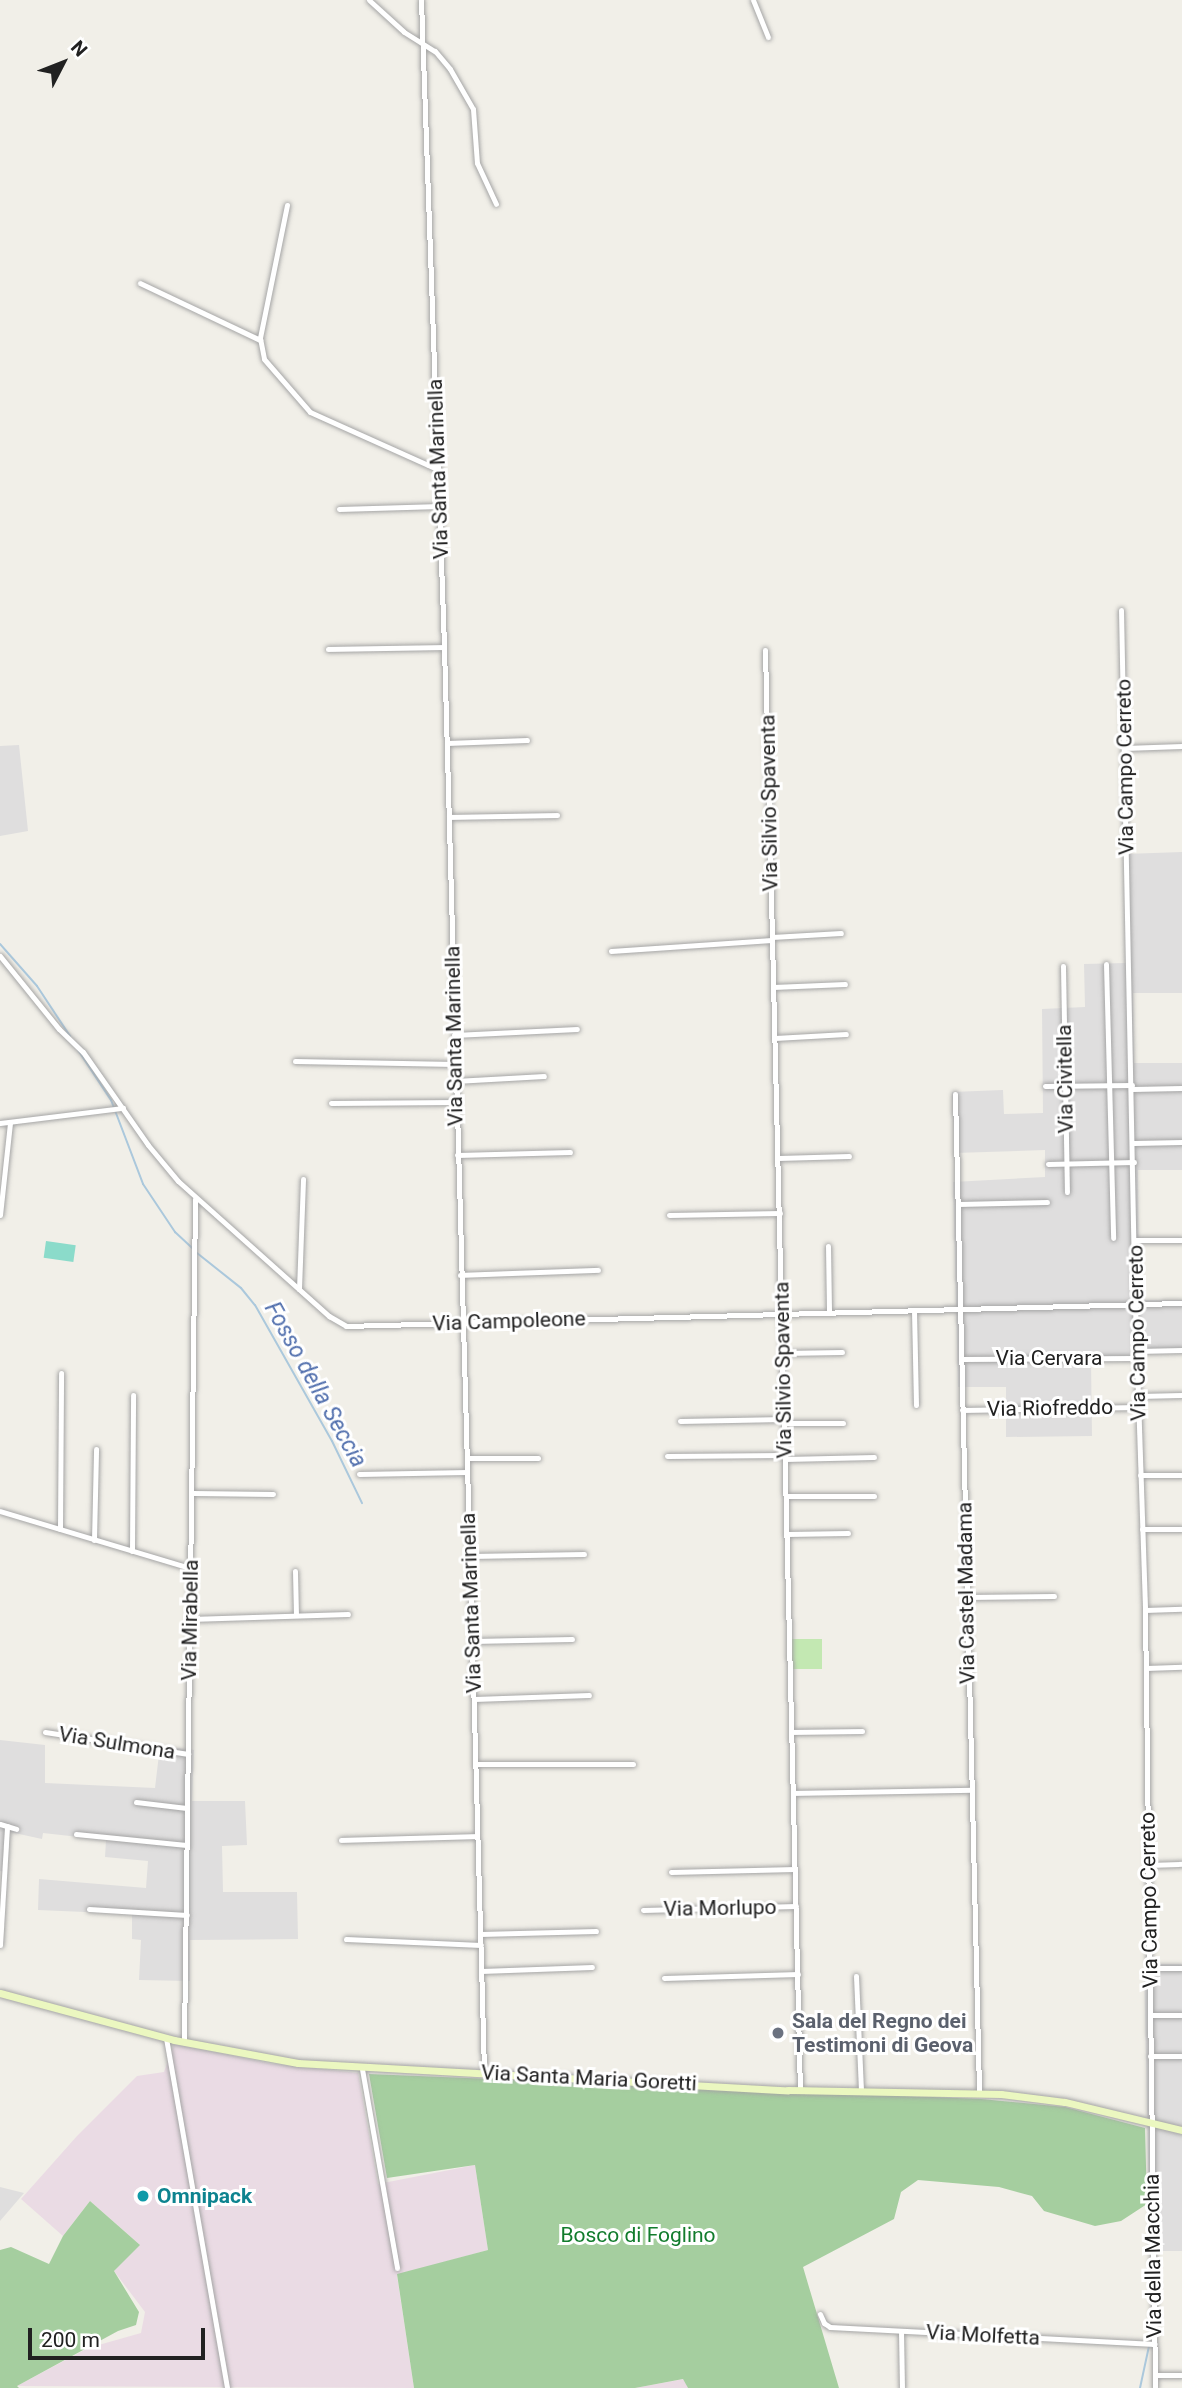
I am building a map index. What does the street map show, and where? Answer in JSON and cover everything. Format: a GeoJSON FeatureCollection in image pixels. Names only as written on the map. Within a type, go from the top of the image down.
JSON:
{"type":"FeatureCollection","features":[{"type":"Feature","properties":{"kind":"main road","name":"Via Santa Maria Goretti"},"geometry":{"type":"LineString","coordinates":[[0,1993],[166,2038],[289,2062],[800,2090],[979,2092],[1057,2100],[1182,2130]]}},
{"type":"Feature","properties":{"kind":"street"},"geometry":{"type":"LineString","coordinates":[[369,0],[404,32],[423,42],[447,63],[472,106],[477,163],[496,204]]}},
{"type":"Feature","properties":{"kind":"street","name":"Via Santa Marinella"},"geometry":{"type":"LineString","coordinates":[[421,0],[439,470],[484,2072]]}},
{"type":"Feature","properties":{"kind":"street"},"geometry":{"type":"LineString","coordinates":[[753,0],[768,37]]}},
{"type":"Feature","properties":{"kind":"street"},"geometry":{"type":"LineString","coordinates":[[287,205],[260,340],[267,363],[308,410],[439,470]]}},
{"type":"Feature","properties":{"kind":"street"},"geometry":{"type":"LineString","coordinates":[[140,283],[260,340]]}},
{"type":"Feature","properties":{"kind":"street"},"geometry":{"type":"LineString","coordinates":[[340,509],[440,506]]}},
{"type":"Feature","properties":{"kind":"street","name":"Via Campo Cerreto"},"geometry":{"type":"LineString","coordinates":[[1121,610],[1134,1143],[1135,1303],[1145,1610],[1151,2123]]}},
{"type":"Feature","properties":{"kind":"street"},"geometry":{"type":"LineString","coordinates":[[328,649],[444,646]]}},
{"type":"Feature","properties":{"kind":"street","name":"Via Silvio Spaventa"},"geometry":{"type":"LineString","coordinates":[[765,650],[800,2090]]}},
{"type":"Feature","properties":{"kind":"street"},"geometry":{"type":"LineString","coordinates":[[447,743],[527,740]]}},
{"type":"Feature","properties":{"kind":"street"},"geometry":{"type":"LineString","coordinates":[[1124,748],[1182,746]]}},
{"type":"Feature","properties":{"kind":"street"},"geometry":{"type":"LineString","coordinates":[[449,817],[557,815]]}},
{"type":"Feature","properties":{"kind":"street"},"geometry":{"type":"LineString","coordinates":[[611,951],[841,933]]}},
{"type":"Feature","properties":{"kind":"street","name":"Via Campoleone"},"geometry":{"type":"LineString","coordinates":[[0,956],[79,1048],[153,1152],[195,1198],[332,1319],[348,1326],[1182,1303]]}},
{"type":"Feature","properties":{"kind":"street"},"geometry":{"type":"LineString","coordinates":[[1106,964],[1113,1238]]}},
{"type":"Feature","properties":{"kind":"street","name":"Via Civitella"},"geometry":{"type":"LineString","coordinates":[[1063,965],[1067,1192]]}},
{"type":"Feature","properties":{"kind":"street"},"geometry":{"type":"LineString","coordinates":[[773,987],[845,984]]}},
{"type":"Feature","properties":{"kind":"street"},"geometry":{"type":"LineString","coordinates":[[454,1035],[576,1029]]}},
{"type":"Feature","properties":{"kind":"street"},"geometry":{"type":"LineString","coordinates":[[775,1038],[846,1034]]}},
{"type":"Feature","properties":{"kind":"street"},"geometry":{"type":"LineString","coordinates":[[295,1060],[455,1064]]}},
{"type":"Feature","properties":{"kind":"street"},"geometry":{"type":"LineString","coordinates":[[456,1081],[544,1076]]}},
{"type":"Feature","properties":{"kind":"street"},"geometry":{"type":"LineString","coordinates":[[1045,1086],[1182,1088]]}},
{"type":"Feature","properties":{"kind":"street","name":"Via Castel Madama"},"geometry":{"type":"LineString","coordinates":[[955,1094],[979,2092]]}},
{"type":"Feature","properties":{"kind":"street"},"geometry":{"type":"LineString","coordinates":[[331,1103],[456,1102]]}},
{"type":"Feature","properties":{"kind":"street"},"geometry":{"type":"LineString","coordinates":[[0,1124],[123,1108]]}},
{"type":"Feature","properties":{"kind":"street"},"geometry":{"type":"LineString","coordinates":[[0,1215],[10,1122]]}},
{"type":"Feature","properties":{"kind":"street"},"geometry":{"type":"LineString","coordinates":[[1134,1143],[1182,1142]]}},
{"type":"Feature","properties":{"kind":"street"},"geometry":{"type":"LineString","coordinates":[[457,1155],[570,1152]]}},
{"type":"Feature","properties":{"kind":"street"},"geometry":{"type":"LineString","coordinates":[[778,1158],[849,1156]]}},
{"type":"Feature","properties":{"kind":"street"},"geometry":{"type":"LineString","coordinates":[[1048,1164],[1134,1162]]}},
{"type":"Feature","properties":{"kind":"street"},"geometry":{"type":"LineString","coordinates":[[299,1289],[303,1179]]}},
{"type":"Feature","properties":{"kind":"street","name":"Via Mirabella"},"geometry":{"type":"LineString","coordinates":[[184,2042],[195,1198]]}},
{"type":"Feature","properties":{"kind":"street"},"geometry":{"type":"LineString","coordinates":[[958,1204],[1047,1202]]}},
{"type":"Feature","properties":{"kind":"street"},"geometry":{"type":"LineString","coordinates":[[669,1215],[780,1213]]}},
{"type":"Feature","properties":{"kind":"street"},"geometry":{"type":"LineString","coordinates":[[1134,1240],[1182,1240]]}},
{"type":"Feature","properties":{"kind":"street"},"geometry":{"type":"LineString","coordinates":[[828,1246],[830,1312]]}},
{"type":"Feature","properties":{"kind":"street"},"geometry":{"type":"LineString","coordinates":[[460,1275],[598,1270]]}},
{"type":"Feature","properties":{"kind":"street"},"geometry":{"type":"LineString","coordinates":[[914,1310],[916,1405]]}},
{"type":"Feature","properties":{"kind":"street","name":"Via Cervara"},"geometry":{"type":"LineString","coordinates":[[961,1359],[1137,1354],[1182,1350]]}},
{"type":"Feature","properties":{"kind":"street"},"geometry":{"type":"LineString","coordinates":[[783,1353],[842,1352]]}},
{"type":"Feature","properties":{"kind":"street"},"geometry":{"type":"LineString","coordinates":[[60,1529],[61,1373]]}},
{"type":"Feature","properties":{"kind":"street"},"geometry":{"type":"LineString","coordinates":[[132,1551],[133,1395]]}},
{"type":"Feature","properties":{"kind":"street"},"geometry":{"type":"LineString","coordinates":[[1138,1396],[1182,1395]]}},
{"type":"Feature","properties":{"kind":"street","name":"Via Riofreddo"},"geometry":{"type":"LineString","coordinates":[[962,1410],[1138,1407]]}},
{"type":"Feature","properties":{"kind":"street"},"geometry":{"type":"LineString","coordinates":[[680,1422],[843,1423]]}},
{"type":"Feature","properties":{"kind":"street"},"geometry":{"type":"LineString","coordinates":[[94,1539],[96,1449]]}},
{"type":"Feature","properties":{"kind":"street"},"geometry":{"type":"LineString","coordinates":[[667,1457],[874,1457]]}},
{"type":"Feature","properties":{"kind":"street"},"geometry":{"type":"LineString","coordinates":[[467,1458],[538,1458]]}},
{"type":"Feature","properties":{"kind":"street"},"geometry":{"type":"LineString","coordinates":[[359,1474],[467,1472]]}},
{"type":"Feature","properties":{"kind":"street"},"geometry":{"type":"LineString","coordinates":[[1140,1475],[1182,1475]]}},
{"type":"Feature","properties":{"kind":"street"},"geometry":{"type":"LineString","coordinates":[[192,1493],[274,1494]]}},
{"type":"Feature","properties":{"kind":"street"},"geometry":{"type":"LineString","coordinates":[[786,1496],[874,1496]]}},
{"type":"Feature","properties":{"kind":"street"},"geometry":{"type":"LineString","coordinates":[[0,1511],[190,1569]]}},
{"type":"Feature","properties":{"kind":"street"},"geometry":{"type":"LineString","coordinates":[[1142,1529],[1182,1529]]}},
{"type":"Feature","properties":{"kind":"street"},"geometry":{"type":"LineString","coordinates":[[787,1534],[848,1533]]}},
{"type":"Feature","properties":{"kind":"street"},"geometry":{"type":"LineString","coordinates":[[470,1556],[584,1554]]}},
{"type":"Feature","properties":{"kind":"street"},"geometry":{"type":"LineString","coordinates":[[295,1571],[296,1614]]}},
{"type":"Feature","properties":{"kind":"street"},"geometry":{"type":"LineString","coordinates":[[967,1597],[1055,1596]]}},
{"type":"Feature","properties":{"kind":"street"},"geometry":{"type":"LineString","coordinates":[[1145,1610],[1182,1609]]}},
{"type":"Feature","properties":{"kind":"street"},"geometry":{"type":"LineString","coordinates":[[190,1619],[291,1618],[296,1614],[348,1614]]}},
{"type":"Feature","properties":{"kind":"street"},"geometry":{"type":"LineString","coordinates":[[472,1641],[572,1639]]}},
{"type":"Feature","properties":{"kind":"street"},"geometry":{"type":"LineString","coordinates":[[1146,1668],[1182,1667]]}},
{"type":"Feature","properties":{"kind":"street"},"geometry":{"type":"LineString","coordinates":[[474,1699],[589,1695]]}},
{"type":"Feature","properties":{"kind":"street"},"geometry":{"type":"LineString","coordinates":[[792,1732],[862,1731]]}},
{"type":"Feature","properties":{"kind":"street","name":"Via Sulmona"},"geometry":{"type":"LineString","coordinates":[[46,1732],[188,1754]]}},
{"type":"Feature","properties":{"kind":"street"},"geometry":{"type":"LineString","coordinates":[[475,1764],[633,1764]]}},
{"type":"Feature","properties":{"kind":"street"},"geometry":{"type":"LineString","coordinates":[[793,1793],[971,1790]]}},
{"type":"Feature","properties":{"kind":"street"},"geometry":{"type":"LineString","coordinates":[[136,1802],[187,1808]]}},
{"type":"Feature","properties":{"kind":"street"},"geometry":{"type":"LineString","coordinates":[[0,1945],[3,1825],[16,1829]]}},
{"type":"Feature","properties":{"kind":"street"},"geometry":{"type":"LineString","coordinates":[[76,1834],[186,1845]]}},
{"type":"Feature","properties":{"kind":"street"},"geometry":{"type":"LineString","coordinates":[[341,1840],[477,1836]]}},
{"type":"Feature","properties":{"kind":"street"},"geometry":{"type":"LineString","coordinates":[[1148,1865],[1182,1864]]}},
{"type":"Feature","properties":{"kind":"street"},"geometry":{"type":"LineString","coordinates":[[671,1872],[795,1869]]}},
{"type":"Feature","properties":{"kind":"street","name":"Via Morlupo"},"geometry":{"type":"LineString","coordinates":[[643,1910],[796,1906]]}},
{"type":"Feature","properties":{"kind":"street"},"geometry":{"type":"LineString","coordinates":[[89,1909],[187,1915]]}},
{"type":"Feature","properties":{"kind":"street"},"geometry":{"type":"LineString","coordinates":[[480,1934],[596,1931]]}},
{"type":"Feature","properties":{"kind":"street"},"geometry":{"type":"LineString","coordinates":[[346,1939],[481,1945]]}},
{"type":"Feature","properties":{"kind":"street"},"geometry":{"type":"LineString","coordinates":[[481,1971],[592,1967]]}},
{"type":"Feature","properties":{"kind":"street"},"geometry":{"type":"LineString","coordinates":[[1150,1968],[1182,1968]]}},
{"type":"Feature","properties":{"kind":"street"},"geometry":{"type":"LineString","coordinates":[[664,1978],[798,1974]]}},
{"type":"Feature","properties":{"kind":"street"},"geometry":{"type":"LineString","coordinates":[[856,1976],[861,2091]]}},
{"type":"Feature","properties":{"kind":"street"},"geometry":{"type":"LineString","coordinates":[[1150,2015],[1182,2015]]}},
{"type":"Feature","properties":{"kind":"street"},"geometry":{"type":"LineString","coordinates":[[166,2038],[226,2388]]}},
{"type":"Feature","properties":{"kind":"street"},"geometry":{"type":"LineString","coordinates":[[1150,2056],[1182,2056]]}},
{"type":"Feature","properties":{"kind":"street"},"geometry":{"type":"LineString","coordinates":[[362,2068],[397,2268]]}},
{"type":"Feature","properties":{"kind":"street","name":"Via della Macchia"},"geometry":{"type":"LineString","coordinates":[[1151,2123],[1155,2388]]}},
{"type":"Feature","properties":{"kind":"street","name":"Via Molfetta"},"geometry":{"type":"LineString","coordinates":[[820,2314],[824,2323],[830,2327],[1154,2344]]}},
{"type":"Feature","properties":{"kind":"street"},"geometry":{"type":"LineString","coordinates":[[901,2331],[902,2388]]}},
{"type":"Feature","properties":{"kind":"street"},"geometry":{"type":"LineString","coordinates":[[1155,2375],[1182,2375]]}},
{"type":"Feature","properties":{"kind":"shaded area"},"geometry":{"type":"Polygon","coordinates":[[[19,745],[28,831],[0,836],[0,746],[19,745]]]}},
{"type":"Feature","properties":{"kind":"shaded area"},"geometry":{"type":"Polygon","coordinates":[[[1182,852],[1182,993],[1133,993],[1134,1063],[1182,1063],[1182,1170],[1138,1170],[1139,1300],[1182,1300],[1182,1352],[1140,1353],[1141,1360],[1091,1361],[1092,1436],[1006,1437],[1006,1387],[958,1387],[953,1182],[1045,1177],[1045,1150],[955,1153],[952,1092],[1003,1090],[1004,1114],[1043,1113],[1042,1009],[1085,1007],[1084,964],[1126,963],[1125,854],[1182,852]]]}},
{"type":"Feature","properties":{"kind":"shaded area"},"geometry":{"type":"Polygon","coordinates":[[[46,1241],[76,1245],[73,1262],[44,1258],[46,1241]]]}},
{"type":"Feature","properties":{"kind":"shaded area"},"geometry":{"type":"Polygon","coordinates":[[[0,1740],[45,1745],[45,1783],[155,1788],[160,1746],[194,1750],[192,1801],[245,1801],[247,1845],[222,1846],[223,1892],[297,1892],[298,1939],[190,1940],[190,1981],[139,1980],[141,1940],[132,1939],[132,1914],[38,1910],[39,1879],[146,1888],[148,1861],[105,1857],[106,1840],[43,1833],[42,1839],[10,1832],[7,1872],[0,1871],[0,1740]]]}},
{"type":"Feature","properties":{"kind":"shaded area"},"geometry":{"type":"Polygon","coordinates":[[[1144,1964],[1182,1964],[1182,2251],[1150,2251],[1144,1964]]]}},
{"type":"Feature","properties":{"kind":"shaded area"},"geometry":{"type":"Polygon","coordinates":[[[174,2044],[273,2064],[358,2073],[378,2184],[475,2165],[488,2250],[397,2275],[414,2388],[17,2386],[88,2348],[141,2333],[145,2312],[114,2271],[139,2244],[90,2201],[63,2236],[21,2199],[77,2136],[137,2076],[164,2072],[174,2044]]]}},
{"type":"Feature","properties":{"kind":"shaded area"},"geometry":{"type":"Polygon","coordinates":[[[0,2187],[24,2193],[0,2221],[0,2187]]]}},
{"type":"Feature","properties":{"kind":"shaded area"},"geometry":{"type":"Polygon","coordinates":[[[684,2379],[688,2388],[635,2388],[684,2379]]]}},
{"type":"Feature","properties":{"kind":"green space"},"geometry":{"type":"Polygon","coordinates":[[[792,1639],[822,1639],[822,1669],[792,1669],[792,1639]]]}},
{"type":"Feature","properties":{"kind":"green space","name":"Bosco di Foglino"},"geometry":{"type":"Polygon","coordinates":[[[369,2074],[981,2099],[1065,2107],[1145,2128],[1147,2204],[1121,2221],[1095,2226],[1044,2211],[1032,2196],[999,2187],[918,2180],[901,2192],[894,2219],[803,2267],[839,2388],[688,2388],[683,2379],[635,2388],[414,2388],[397,2274],[488,2250],[475,2165],[387,2178],[369,2074]]]}},
{"type":"Feature","properties":{"kind":"green space"},"geometry":{"type":"Polygon","coordinates":[[[90,2201],[140,2245],[114,2271],[139,2312],[136,2325],[118,2331],[17,2386],[19,2388],[0,2388],[0,2250],[11,2247],[49,2264],[63,2236],[90,2201]]]}},
{"type":"Feature","properties":{"kind":"waterway","name":"Fosso della Seccia"},"geometry":{"type":"LineString","coordinates":[[0,944],[37,986],[70,1036]]}},
{"type":"Feature","properties":{"kind":"waterway","name":"Fosso della Seccia"},"geometry":{"type":"LineString","coordinates":[[78,1050],[111,1100],[143,1184],[175,1232],[193,1249]]}},
{"type":"Feature","properties":{"kind":"waterway","name":"Fosso della Seccia"},"geometry":{"type":"LineString","coordinates":[[197,1253],[241,1288],[255,1305],[332,1441],[362,1503]]}},
{"type":"Feature","properties":{"kind":"waterway"},"geometry":{"type":"LineString","coordinates":[[1140,2388],[1149,2346]]}},
{"type":"Feature","properties":{"kind":"place","name":"Sala del Regno dei Testimoni di Geova"},"geometry":{"type":"Point","coordinates":[778,2033]}},
{"type":"Feature","properties":{"kind":"place","name":"Omnipack"},"geometry":{"type":"Point","coordinates":[143,2196]}}]}
